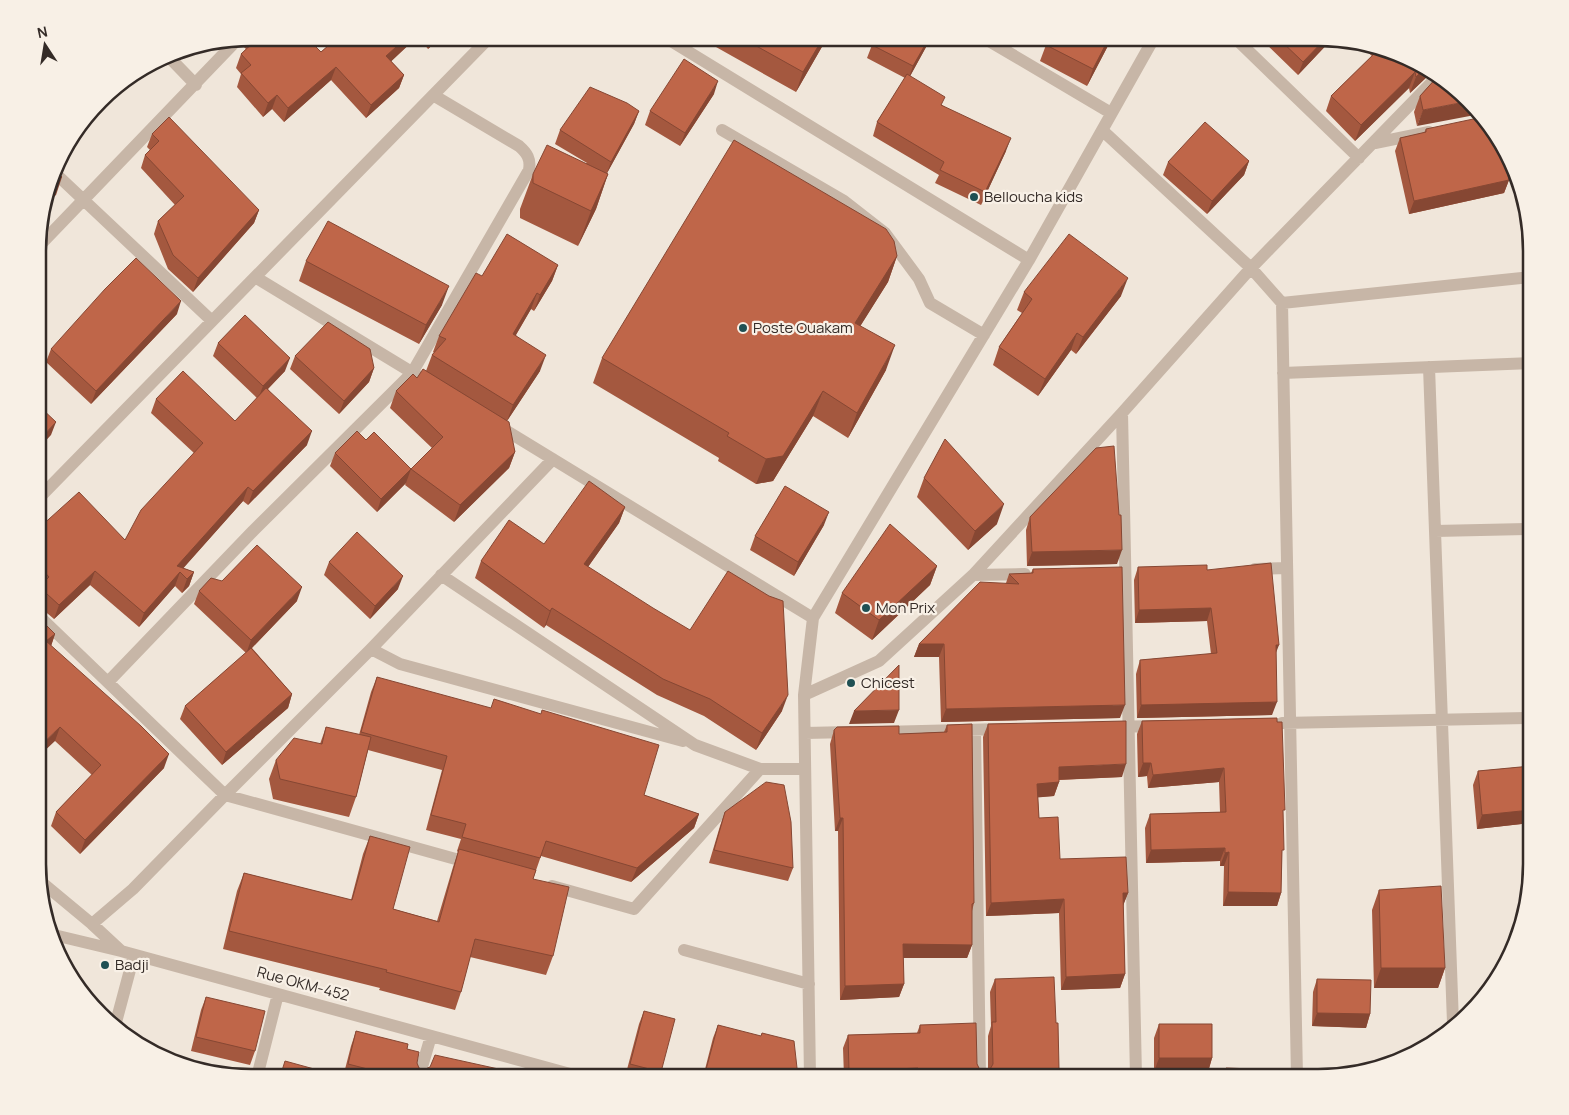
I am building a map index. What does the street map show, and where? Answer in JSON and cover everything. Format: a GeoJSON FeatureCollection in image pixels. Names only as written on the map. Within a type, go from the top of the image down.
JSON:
{"type":"FeatureCollection","features":[{"type":"Feature","properties":{"kind":"street"},"geometry":{"type":"LineString","coordinates":[[46,491],[482,46]]}},
{"type":"Feature","properties":{"kind":"street"},"geometry":{"type":"LineString","coordinates":[[679,46],[1029,260]]}},
{"type":"Feature","properties":{"kind":"street"},"geometry":{"type":"LineString","coordinates":[[998,46],[1111,113]]}},
{"type":"Feature","properties":{"kind":"street"},"geometry":{"type":"LineString","coordinates":[[810,1069],[804,695],[813,618],[1029,260],[1149,46]]}},
{"type":"Feature","properties":{"kind":"street"},"geometry":{"type":"LineString","coordinates":[[1243,46],[1360,158]]}},
{"type":"Feature","properties":{"kind":"street"},"geometry":{"type":"LineString","coordinates":[[47,238],[230,48]]}},
{"type":"Feature","properties":{"kind":"street"},"geometry":{"type":"LineString","coordinates":[[173,62],[196,85]]}},
{"type":"Feature","properties":{"kind":"street"},"geometry":{"type":"LineString","coordinates":[[804,695],[879,661],[973,575],[1122,413],[1251,268],[1433,82]]}},
{"type":"Feature","properties":{"kind":"street"},"geometry":{"type":"LineString","coordinates":[[108,682],[246,538],[412,372],[530,170],[530,161],[526,152],[433,96]]}},
{"type":"Feature","properties":{"kind":"street"},"geometry":{"type":"LineString","coordinates":[[722,130],[844,201],[885,233],[919,279],[930,302],[984,335]]}},
{"type":"Feature","properties":{"kind":"street"},"geometry":{"type":"LineString","coordinates":[[1374,143],[1442,130]]}},
{"type":"Feature","properties":{"kind":"street"},"geometry":{"type":"LineString","coordinates":[[1103,131],[1251,268],[1282,303],[1297,1069]]}},
{"type":"Feature","properties":{"kind":"street"},"geometry":{"type":"LineString","coordinates":[[60,178],[212,321]]}},
{"type":"Feature","properties":{"kind":"street"},"geometry":{"type":"LineString","coordinates":[[255,277],[429,383]]}},
{"type":"Feature","properties":{"kind":"street"},"geometry":{"type":"LineString","coordinates":[[1282,303],[1523,278]]}},
{"type":"Feature","properties":{"kind":"street"},"geometry":{"type":"LineString","coordinates":[[1283,373],[1523,363]]}},
{"type":"Feature","properties":{"kind":"street"},"geometry":{"type":"LineString","coordinates":[[1429,367],[1453,1018]]}},
{"type":"Feature","properties":{"kind":"street"},"geometry":{"type":"LineString","coordinates":[[1122,413],[1136,1069]]}},
{"type":"Feature","properties":{"kind":"street"},"geometry":{"type":"LineString","coordinates":[[487,418],[813,618]]}},
{"type":"Feature","properties":{"kind":"street"},"geometry":{"type":"LineString","coordinates":[[92,924],[133,889],[371,648],[553,459]]}},
{"type":"Feature","properties":{"kind":"street"},"geometry":{"type":"LineString","coordinates":[[1435,531],[1523,529]]}},
{"type":"Feature","properties":{"kind":"street"},"geometry":{"type":"LineString","coordinates":[[1240,570],[1287,568]]}},
{"type":"Feature","properties":{"kind":"street"},"geometry":{"type":"LineString","coordinates":[[973,575],[1040,574]]}},
{"type":"Feature","properties":{"kind":"street"},"geometry":{"type":"LineString","coordinates":[[441,575],[695,745]]}},
{"type":"Feature","properties":{"kind":"street"},"geometry":{"type":"LineString","coordinates":[[46,623],[225,795],[482,866]]}},
{"type":"Feature","properties":{"kind":"street"},"geometry":{"type":"LineString","coordinates":[[371,648],[400,664],[695,745],[760,769],[805,770]]}},
{"type":"Feature","properties":{"kind":"street"},"geometry":{"type":"LineString","coordinates":[[1271,723],[1523,718]]}},
{"type":"Feature","properties":{"kind":"street"},"geometry":{"type":"LineString","coordinates":[[1100,727],[1167,726]]}},
{"type":"Feature","properties":{"kind":"street"},"geometry":{"type":"LineString","coordinates":[[805,733],[1013,729]]}},
{"type":"Feature","properties":{"kind":"street"},"geometry":{"type":"LineString","coordinates":[[975,730],[980,1069]]}},
{"type":"Feature","properties":{"kind":"street"},"geometry":{"type":"LineString","coordinates":[[539,882],[634,909],[760,769]]}},
{"type":"Feature","properties":{"kind":"street","name":"Rue OKM-452"},"geometry":{"type":"LineString","coordinates":[[48,887],[128,953],[552,1069]]}},
{"type":"Feature","properties":{"kind":"street"},"geometry":{"type":"LineString","coordinates":[[59,936],[128,953],[116,1018]]}},
{"type":"Feature","properties":{"kind":"street"},"geometry":{"type":"LineString","coordinates":[[684,950],[808,984]]}},
{"type":"Feature","properties":{"kind":"street"},"geometry":{"type":"LineString","coordinates":[[259,1069],[278,994]]}},
{"type":"Feature","properties":{"kind":"street"},"geometry":{"type":"LineString","coordinates":[[421,1069],[431,1036]]}},
{"type":"Feature","properties":{"kind":"building"},"geometry":{"type":"Polygon","coordinates":[[[251,46],[315,46],[321,52],[328,46],[397,46],[386,56],[404,75],[371,105],[336,67],[288,108],[277,95],[268,103],[241,73],[251,65],[241,54],[251,46]]]}},
{"type":"Feature","properties":{"kind":"building"},"geometry":{"type":"Polygon","coordinates":[[[756,46],[818,46],[803,72],[756,46]]]}},
{"type":"Feature","properties":{"kind":"building"},"geometry":{"type":"Polygon","coordinates":[[[874,46],[924,46],[913,66],[874,46]]]}},
{"type":"Feature","properties":{"kind":"building"},"geometry":{"type":"Polygon","coordinates":[[[1048,46],[1105,46],[1093,69],[1048,46]]]}},
{"type":"Feature","properties":{"kind":"building"},"geometry":{"type":"Polygon","coordinates":[[[1286,46],[1318,46],[1303,62],[1286,46]]]}},
{"type":"Feature","properties":{"kind":"building"},"geometry":{"type":"Polygon","coordinates":[[[1374,54],[1409,67],[1419,74],[1416,77],[1415,72],[1361,125],[1331,96],[1374,54]]]}},
{"type":"Feature","properties":{"kind":"building"},"geometry":{"type":"Polygon","coordinates":[[[684,59],[718,81],[685,133],[650,111],[684,59]]]}},
{"type":"Feature","properties":{"kind":"building"},"geometry":{"type":"Polygon","coordinates":[[[907,74],[945,97],[941,105],[1011,138],[985,192],[940,170],[944,162],[877,122],[907,74]]]}},
{"type":"Feature","properties":{"kind":"building"},"geometry":{"type":"Polygon","coordinates":[[[1433,82],[1460,103],[1423,110],[1420,96],[1433,82]]]}},
{"type":"Feature","properties":{"kind":"building"},"geometry":{"type":"Polygon","coordinates":[[[590,87],[627,103],[639,111],[611,162],[560,130],[590,87]]]}},
{"type":"Feature","properties":{"kind":"building"},"geometry":{"type":"Polygon","coordinates":[[[169,117],[259,210],[198,278],[173,255],[158,221],[184,196],[145,155],[159,141],[152,134],[169,117]]]}},
{"type":"Feature","properties":{"kind":"building"},"geometry":{"type":"Polygon","coordinates":[[[1474,119],[1502,160],[1509,180],[1414,201],[1400,138],[1426,132],[1426,129],[1474,119]]]}},
{"type":"Feature","properties":{"kind":"building"},"geometry":{"type":"Polygon","coordinates":[[[1205,122],[1249,161],[1212,201],[1168,162],[1205,122]]]}},
{"type":"Feature","properties":{"kind":"building","name":"Poste Ouakam"},"geometry":{"type":"Polygon","coordinates":[[[734,140],[886,229],[894,241],[897,256],[855,323],[895,345],[857,413],[823,391],[783,456],[766,459],[727,436],[729,433],[602,358],[734,140]]]}},
{"type":"Feature","properties":{"kind":"building"},"geometry":{"type":"Polygon","coordinates":[[[547,145],[608,174],[591,211],[533,183],[533,174],[547,145]]]}},
{"type":"Feature","properties":{"kind":"building"},"geometry":{"type":"Polygon","coordinates":[[[328,221],[449,286],[426,325],[306,261],[328,221]]]}},
{"type":"Feature","properties":{"kind":"building"},"geometry":{"type":"Polygon","coordinates":[[[507,234],[558,265],[540,295],[537,293],[513,334],[546,355],[513,405],[432,355],[446,339],[439,336],[476,273],[482,276],[507,234]]]}},
{"type":"Feature","properties":{"kind":"building"},"geometry":{"type":"Polygon","coordinates":[[[1069,234],[1128,278],[1083,337],[1077,333],[1045,379],[999,347],[1032,299],[1024,292],[1069,234]]]}},
{"type":"Feature","properties":{"kind":"building"},"geometry":{"type":"Polygon","coordinates":[[[136,258],[181,301],[96,391],[51,349],[136,258]]]}},
{"type":"Feature","properties":{"kind":"building"},"geometry":{"type":"Polygon","coordinates":[[[245,315],[290,358],[263,386],[218,343],[245,315]]]}},
{"type":"Feature","properties":{"kind":"building"},"geometry":{"type":"Polygon","coordinates":[[[328,322],[370,349],[374,368],[344,401],[295,356],[328,322]]]}},
{"type":"Feature","properties":{"kind":"building"},"geometry":{"type":"Polygon","coordinates":[[[423,369],[509,422],[515,452],[460,505],[411,469],[443,437],[396,391],[413,374],[417,378],[423,369]]]}},
{"type":"Feature","properties":{"kind":"building"},"geometry":{"type":"Polygon","coordinates":[[[183,371],[235,421],[266,388],[312,431],[253,491],[248,487],[177,566],[194,572],[187,579],[180,572],[144,613],[95,571],[59,605],[46,594],[46,580],[49,577],[46,574],[46,522],[79,492],[125,540],[141,510],[203,443],[156,399],[183,371]]]}},
{"type":"Feature","properties":{"kind":"building"},"geometry":{"type":"Polygon","coordinates":[[[46,413],[56,422],[46,433],[46,413]]]}},
{"type":"Feature","properties":{"kind":"building"},"geometry":{"type":"Polygon","coordinates":[[[357,431],[366,440],[374,432],[411,469],[381,499],[335,453],[357,431]]]}},
{"type":"Feature","properties":{"kind":"building"},"geometry":{"type":"Polygon","coordinates":[[[945,439],[1004,504],[975,531],[924,478],[945,439]]]}},
{"type":"Feature","properties":{"kind":"building"},"geometry":{"type":"Polygon","coordinates":[[[1114,446],[1119,515],[1121,515],[1122,550],[1032,552],[1030,517],[1096,448],[1114,446]]]}},
{"type":"Feature","properties":{"kind":"building"},"geometry":{"type":"Polygon","coordinates":[[[589,481],[625,507],[584,564],[653,608],[690,630],[728,571],[769,596],[783,601],[788,695],[762,733],[710,699],[663,679],[552,608],[550,611],[481,561],[509,520],[544,544],[589,481]]]}},
{"type":"Feature","properties":{"kind":"building"},"geometry":{"type":"Polygon","coordinates":[[[785,486],[829,512],[798,562],[755,536],[785,486]]]}},
{"type":"Feature","properties":{"kind":"building"},"geometry":{"type":"Polygon","coordinates":[[[890,524],[937,566],[879,620],[842,593],[890,524]]]}},
{"type":"Feature","properties":{"kind":"building"},"geometry":{"type":"Polygon","coordinates":[[[357,532],[403,576],[375,606],[329,562],[357,532]]]}},
{"type":"Feature","properties":{"kind":"building"},"geometry":{"type":"Polygon","coordinates":[[[257,545],[302,587],[251,640],[199,591],[211,578],[222,581],[257,545]]]}},
{"type":"Feature","properties":{"kind":"building"},"geometry":{"type":"Polygon","coordinates":[[[1271,563],[1279,645],[1276,645],[1277,702],[1141,705],[1140,660],[1217,653],[1211,608],[1139,610],[1138,567],[1207,565],[1207,570],[1271,563]]]}},
{"type":"Feature","properties":{"kind":"building"},"geometry":{"type":"Polygon","coordinates":[[[1122,567],[1125,705],[946,709],[944,644],[919,644],[980,582],[1019,584],[1009,574],[1033,573],[1033,569],[1122,567]]]}},
{"type":"Feature","properties":{"kind":"building"},"geometry":{"type":"Polygon","coordinates":[[[46,625],[55,634],[46,641],[46,625]]]}},
{"type":"Feature","properties":{"kind":"building"},"geometry":{"type":"Polygon","coordinates":[[[46,641],[141,726],[169,754],[85,840],[56,812],[101,765],[60,727],[46,740],[46,641]]]}},
{"type":"Feature","properties":{"kind":"building"},"geometry":{"type":"Polygon","coordinates":[[[251,648],[292,694],[226,752],[185,706],[251,648]]]}},
{"type":"Feature","properties":{"kind":"building"},"geometry":{"type":"Polygon","coordinates":[[[899,665],[899,710],[854,711],[899,665]]]}},
{"type":"Feature","properties":{"kind":"building"},"geometry":{"type":"Polygon","coordinates":[[[377,677],[491,708],[494,699],[541,714],[542,710],[659,745],[644,795],[699,814],[637,868],[546,841],[540,858],[462,837],[466,824],[431,815],[447,756],[361,732],[377,677]]]}},
{"type":"Feature","properties":{"kind":"building"},"geometry":{"type":"Polygon","coordinates":[[[1277,718],[1277,722],[1282,722],[1285,810],[1283,810],[1284,850],[1282,850],[1281,893],[1228,892],[1229,852],[1225,853],[1225,848],[1151,850],[1150,814],[1226,812],[1224,768],[1153,775],[1151,763],[1143,763],[1142,721],[1277,718]]]}},
{"type":"Feature","properties":{"kind":"building"},"geometry":{"type":"Polygon","coordinates":[[[1126,721],[1126,764],[1059,767],[1059,782],[1037,784],[1039,818],[1058,817],[1060,859],[1126,857],[1128,893],[1123,893],[1125,974],[1066,977],[1064,899],[991,903],[988,724],[1126,721]]]}},
{"type":"Feature","properties":{"kind":"building"},"geometry":{"type":"Polygon","coordinates":[[[972,724],[974,903],[972,904],[972,945],[903,944],[904,984],[845,986],[843,818],[840,818],[834,730],[837,727],[899,726],[899,734],[947,732],[947,725],[972,724]]]}},
{"type":"Feature","properties":{"kind":"building"},"geometry":{"type":"Polygon","coordinates":[[[326,727],[371,737],[356,797],[280,779],[276,760],[294,738],[322,744],[326,727]]]}},
{"type":"Feature","properties":{"kind":"building"},"geometry":{"type":"Polygon","coordinates":[[[1523,767],[1523,811],[1482,815],[1478,771],[1523,767]]]}},
{"type":"Feature","properties":{"kind":"building"},"geometry":{"type":"Polygon","coordinates":[[[766,782],[784,785],[791,822],[793,868],[714,850],[725,812],[766,782]]]}},
{"type":"Feature","properties":{"kind":"building"},"geometry":{"type":"Polygon","coordinates":[[[370,836],[410,847],[393,909],[439,922],[459,849],[536,870],[533,879],[569,887],[553,956],[475,939],[461,992],[386,972],[387,970],[229,931],[244,873],[352,900],[370,836]]]}},
{"type":"Feature","properties":{"kind":"building"},"geometry":{"type":"Polygon","coordinates":[[[1441,886],[1445,968],[1381,968],[1379,890],[1441,886]]]}},
{"type":"Feature","properties":{"kind":"building"},"geometry":{"type":"Polygon","coordinates":[[[1054,977],[1059,1069],[990,1069],[993,1064],[992,1022],[996,1022],[995,979],[1054,977]]]}},
{"type":"Feature","properties":{"kind":"building"},"geometry":{"type":"Polygon","coordinates":[[[1317,979],[1371,980],[1370,1014],[1317,1013],[1317,979]]]}},
{"type":"Feature","properties":{"kind":"building"},"geometry":{"type":"Polygon","coordinates":[[[206,997],[265,1011],[255,1051],[196,1037],[206,997]]]}},
{"type":"Feature","properties":{"kind":"building"},"geometry":{"type":"Polygon","coordinates":[[[644,1011],[675,1019],[662,1069],[649,1069],[630,1064],[644,1011]]]}},
{"type":"Feature","properties":{"kind":"building"},"geometry":{"type":"Polygon","coordinates":[[[976,1023],[977,1064],[980,1069],[849,1069],[848,1035],[920,1033],[920,1025],[976,1023]]]}},
{"type":"Feature","properties":{"kind":"building"},"geometry":{"type":"Polygon","coordinates":[[[1159,1024],[1212,1024],[1212,1058],[1159,1058],[1159,1024]]]}},
{"type":"Feature","properties":{"kind":"building"},"geometry":{"type":"Polygon","coordinates":[[[718,1025],[761,1036],[762,1033],[794,1041],[797,1069],[706,1069],[718,1025]]]}},
{"type":"Feature","properties":{"kind":"building"},"geometry":{"type":"Polygon","coordinates":[[[356,1031],[408,1044],[407,1049],[419,1052],[417,1063],[421,1069],[368,1069],[348,1064],[356,1031]]]}},
{"type":"Feature","properties":{"kind":"building"},"geometry":{"type":"Polygon","coordinates":[[[435,1055],[498,1069],[425,1069],[430,1067],[435,1055]]]}},
{"type":"Feature","properties":{"kind":"building"},"geometry":{"type":"Polygon","coordinates":[[[285,1061],[314,1069],[282,1069],[285,1061]]]}},
{"type":"Feature","properties":{"kind":"place","name":"Belloucha kids"},"geometry":{"type":"Point","coordinates":[974,197]}},
{"type":"Feature","properties":{"kind":"place","name":"Poste Ouakam"},"geometry":{"type":"Point","coordinates":[743,328]}},
{"type":"Feature","properties":{"kind":"place","name":"Mon Prix"},"geometry":{"type":"Point","coordinates":[866,608]}},
{"type":"Feature","properties":{"kind":"place","name":"Chicest"},"geometry":{"type":"Point","coordinates":[851,683]}},
{"type":"Feature","properties":{"kind":"place","name":"Badji"},"geometry":{"type":"Point","coordinates":[105,965]}}]}
